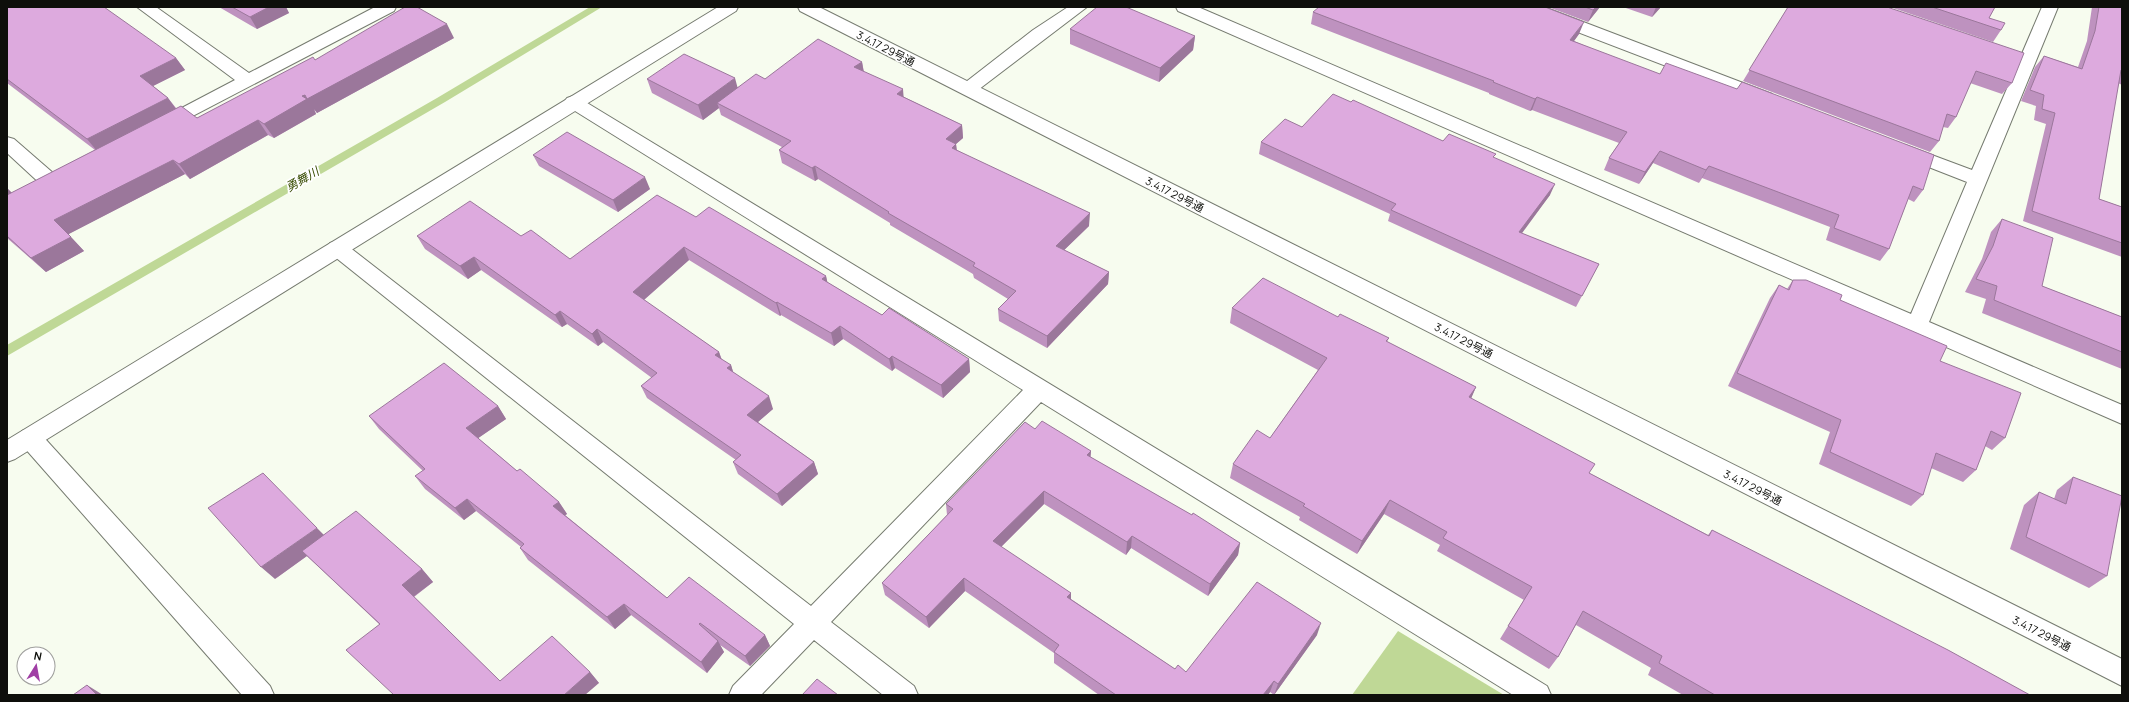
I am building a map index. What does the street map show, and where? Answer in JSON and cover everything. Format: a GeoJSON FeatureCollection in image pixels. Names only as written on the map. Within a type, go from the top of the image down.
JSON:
{"type":"FeatureCollection","features":[{"type":"Feature","properties":{"kind":"street"},"geometry":{"type":"LineString","coordinates":[[145,7],[248,81]]}},
{"type":"Feature","properties":{"kind":"street"},"geometry":{"type":"LineString","coordinates":[[150,132],[388,7]]}},
{"type":"Feature","properties":{"kind":"street"},"geometry":{"type":"LineString","coordinates":[[7,452],[573,102],[730,7]]}},
{"type":"Feature","properties":{"kind":"street","name":"3.4.17 29号通"},"geometry":{"type":"LineString","coordinates":[[806,7],[2122,673]]}},
{"type":"Feature","properties":{"kind":"street"},"geometry":{"type":"LineString","coordinates":[[968,90],[1039,34],[1079,7]]}},
{"type":"Feature","properties":{"kind":"street"},"geometry":{"type":"LineString","coordinates":[[1184,7],[2122,415]]}},
{"type":"Feature","properties":{"kind":"street"},"geometry":{"type":"LineString","coordinates":[[1529,7],[1780,103]]}},
{"type":"Feature","properties":{"kind":"street"},"geometry":{"type":"LineString","coordinates":[[1917,326],[1978,179],[2020,59],[2050,7]]}},
{"type":"Feature","properties":{"kind":"street"},"geometry":{"type":"LineString","coordinates":[[573,102],[1537,695]]}},
{"type":"Feature","properties":{"kind":"street"},"geometry":{"type":"LineString","coordinates":[[7,143],[53,184]]}},
{"type":"Feature","properties":{"kind":"street"},"geometry":{"type":"LineString","coordinates":[[1890,145],[1978,179]]}},
{"type":"Feature","properties":{"kind":"street"},"geometry":{"type":"LineString","coordinates":[[337,248],[904,695]]}},
{"type":"Feature","properties":{"kind":"street"},"geometry":{"type":"LineString","coordinates":[[743,695],[1039,388]]}},
{"type":"Feature","properties":{"kind":"street"},"geometry":{"type":"LineString","coordinates":[[30,438],[260,695]]}},
{"type":"Feature","properties":{"kind":"shaded area"},"geometry":{"type":"Polygon","coordinates":[[[1398,631],[1504,695],[1352,695],[1398,631]]]}},
{"type":"Feature","properties":{"kind":"building"},"geometry":{"type":"Polygon","coordinates":[[[7,7],[104,7],[176,58],[140,76],[168,98],[87,139],[7,79],[7,7]]]}},
{"type":"Feature","properties":{"kind":"building"},"geometry":{"type":"Polygon","coordinates":[[[232,7],[269,7],[250,17],[232,7]]]}},
{"type":"Feature","properties":{"kind":"building"},"geometry":{"type":"Polygon","coordinates":[[[405,7],[417,7],[447,24],[307,99],[264,124],[258,120],[179,164],[173,160],[54,220],[71,237],[31,258],[7,236],[7,195],[181,106],[197,118],[313,57],[315,60],[405,7]]]}},
{"type":"Feature","properties":{"kind":"building"},"geometry":{"type":"Polygon","coordinates":[[[1097,7],[1126,7],[1195,36],[1160,68],[1070,29],[1097,7]]]}},
{"type":"Feature","properties":{"kind":"building"},"geometry":{"type":"Polygon","coordinates":[[[1319,7],[1545,7],[1584,22],[1570,40],[1660,74],[1666,63],[1737,89],[1742,82],[1934,155],[1923,190],[1913,186],[1889,249],[1834,228],[1839,215],[1709,166],[1706,170],[1660,151],[1645,172],[1609,158],[1627,132],[1537,97],[1535,99],[1493,82],[1494,81],[1313,12],[1319,7]]]}},
{"type":"Feature","properties":{"kind":"building"},"geometry":{"type":"Polygon","coordinates":[[[1585,7],[1596,7],[1593,10],[1585,7]]]}},
{"type":"Feature","properties":{"kind":"building"},"geometry":{"type":"Polygon","coordinates":[[[1788,7],[1887,7],[2024,53],[2012,83],[1976,71],[1956,117],[1947,114],[1939,141],[1749,70],[1788,7]]]}},
{"type":"Feature","properties":{"kind":"building"},"geometry":{"type":"Polygon","coordinates":[[[1932,7],[1995,7],[1989,18],[2005,23],[2001,30],[1932,7]]]}},
{"type":"Feature","properties":{"kind":"building"},"geometry":{"type":"Polygon","coordinates":[[[2099,7],[2122,7],[2122,71],[2121,70],[2099,199],[2122,207],[2122,243],[2032,211],[2055,113],[2042,109],[2044,95],[2030,90],[2044,56],[2082,69],[2095,31],[2099,7]]]}},
{"type":"Feature","properties":{"kind":"building"},"geometry":{"type":"Polygon","coordinates":[[[818,39],[862,62],[854,67],[903,89],[897,94],[962,125],[946,139],[956,144],[952,148],[1090,213],[1056,246],[1109,272],[1047,336],[998,309],[1016,291],[973,266],[975,263],[888,213],[889,212],[815,166],[812,168],[779,150],[791,141],[717,103],[756,74],[765,79],[818,39]]]}},
{"type":"Feature","properties":{"kind":"building"},"geometry":{"type":"Polygon","coordinates":[[[684,54],[735,78],[698,105],[647,79],[684,54]]]}},
{"type":"Feature","properties":{"kind":"building"},"geometry":{"type":"Polygon","coordinates":[[[1333,94],[1351,102],[1353,100],[1443,141],[1449,134],[1496,154],[1493,157],[1555,184],[1519,232],[1599,264],[1582,296],[1391,210],[1396,204],[1261,142],[1285,119],[1302,127],[1333,94]]]}},
{"type":"Feature","properties":{"kind":"building"},"geometry":{"type":"Polygon","coordinates":[[[567,132],[645,177],[613,200],[533,155],[567,132]]]}},
{"type":"Feature","properties":{"kind":"building"},"geometry":{"type":"Polygon","coordinates":[[[657,195],[696,217],[709,207],[826,276],[822,279],[882,315],[889,308],[969,359],[941,385],[892,356],[889,359],[840,326],[831,333],[777,302],[776,303],[684,247],[633,292],[719,352],[715,355],[731,365],[727,368],[769,396],[747,415],[814,462],[777,494],[733,462],[741,455],[641,386],[657,373],[597,329],[592,334],[560,311],[555,315],[474,257],[460,266],[417,236],[470,201],[521,236],[531,230],[570,259],[657,195]]]}},
{"type":"Feature","properties":{"kind":"building"},"geometry":{"type":"Polygon","coordinates":[[[2002,219],[2053,238],[2042,286],[2122,317],[2122,352],[1994,300],[1997,286],[1976,279],[1993,246],[2002,219]]]}},
{"type":"Feature","properties":{"kind":"building"},"geometry":{"type":"Polygon","coordinates":[[[1263,278],[1338,317],[1340,314],[1389,338],[1386,341],[1476,387],[1469,397],[1595,464],[1589,473],[1709,536],[1712,530],[1948,650],[2030,695],[1715,695],[1659,663],[1662,656],[1583,611],[1558,657],[1508,626],[1532,587],[1443,538],[1447,532],[1390,500],[1362,541],[1303,506],[1305,504],[1233,464],[1257,430],[1270,438],[1327,358],[1232,308],[1263,278]]]}},
{"type":"Feature","properties":{"kind":"building"},"geometry":{"type":"Polygon","coordinates":[[[1793,280],[1806,280],[1842,295],[1840,300],[1947,346],[1940,361],[2021,393],[2005,438],[1991,431],[1976,470],[1936,453],[1923,495],[1830,452],[1841,420],[1737,373],[1779,285],[1789,290],[1793,280]]]}},
{"type":"Feature","properties":{"kind":"building"},"geometry":{"type":"Polygon","coordinates":[[[444,363],[498,406],[466,428],[517,471],[520,469],[559,502],[553,506],[667,598],[689,577],[765,635],[745,656],[700,623],[699,624],[718,641],[701,662],[624,604],[607,617],[520,548],[524,544],[467,499],[455,508],[415,476],[425,469],[369,416],[444,363]]]}},
{"type":"Feature","properties":{"kind":"building"},"geometry":{"type":"Polygon","coordinates":[[[1042,421],[1091,451],[1087,455],[1192,515],[1193,513],[1240,543],[1210,584],[1132,536],[1127,542],[1044,491],[993,541],[1071,593],[1067,597],[1175,669],[1178,665],[1186,672],[1257,582],[1321,623],[1278,684],[1274,681],[1263,695],[1116,695],[1054,652],[1059,645],[964,578],[926,617],[882,583],[953,509],[946,504],[1025,422],[1035,429],[1042,421]]]}},
{"type":"Feature","properties":{"kind":"building"},"geometry":{"type":"Polygon","coordinates":[[[263,473],[317,528],[261,567],[208,508],[263,473]]]}},
{"type":"Feature","properties":{"kind":"building"},"geometry":{"type":"Polygon","coordinates":[[[2073,477],[2122,496],[2107,576],[2026,537],[2039,492],[2066,504],[2073,477]]]}},
{"type":"Feature","properties":{"kind":"building"},"geometry":{"type":"Polygon","coordinates":[[[356,511],[422,569],[402,585],[500,681],[552,636],[590,672],[564,695],[394,695],[346,650],[380,624],[302,551],[356,511]]]}},
{"type":"Feature","properties":{"kind":"building"},"geometry":{"type":"Polygon","coordinates":[[[817,679],[838,695],[802,695],[817,679]]]}},
{"type":"Feature","properties":{"kind":"building"},"geometry":{"type":"Polygon","coordinates":[[[87,685],[97,695],[73,695],[87,685]]]}},
{"type":"Feature","properties":{"kind":"waterway","name":"勇舞川"},"geometry":{"type":"LineString","coordinates":[[7,351],[441,100],[597,7]]}}]}
